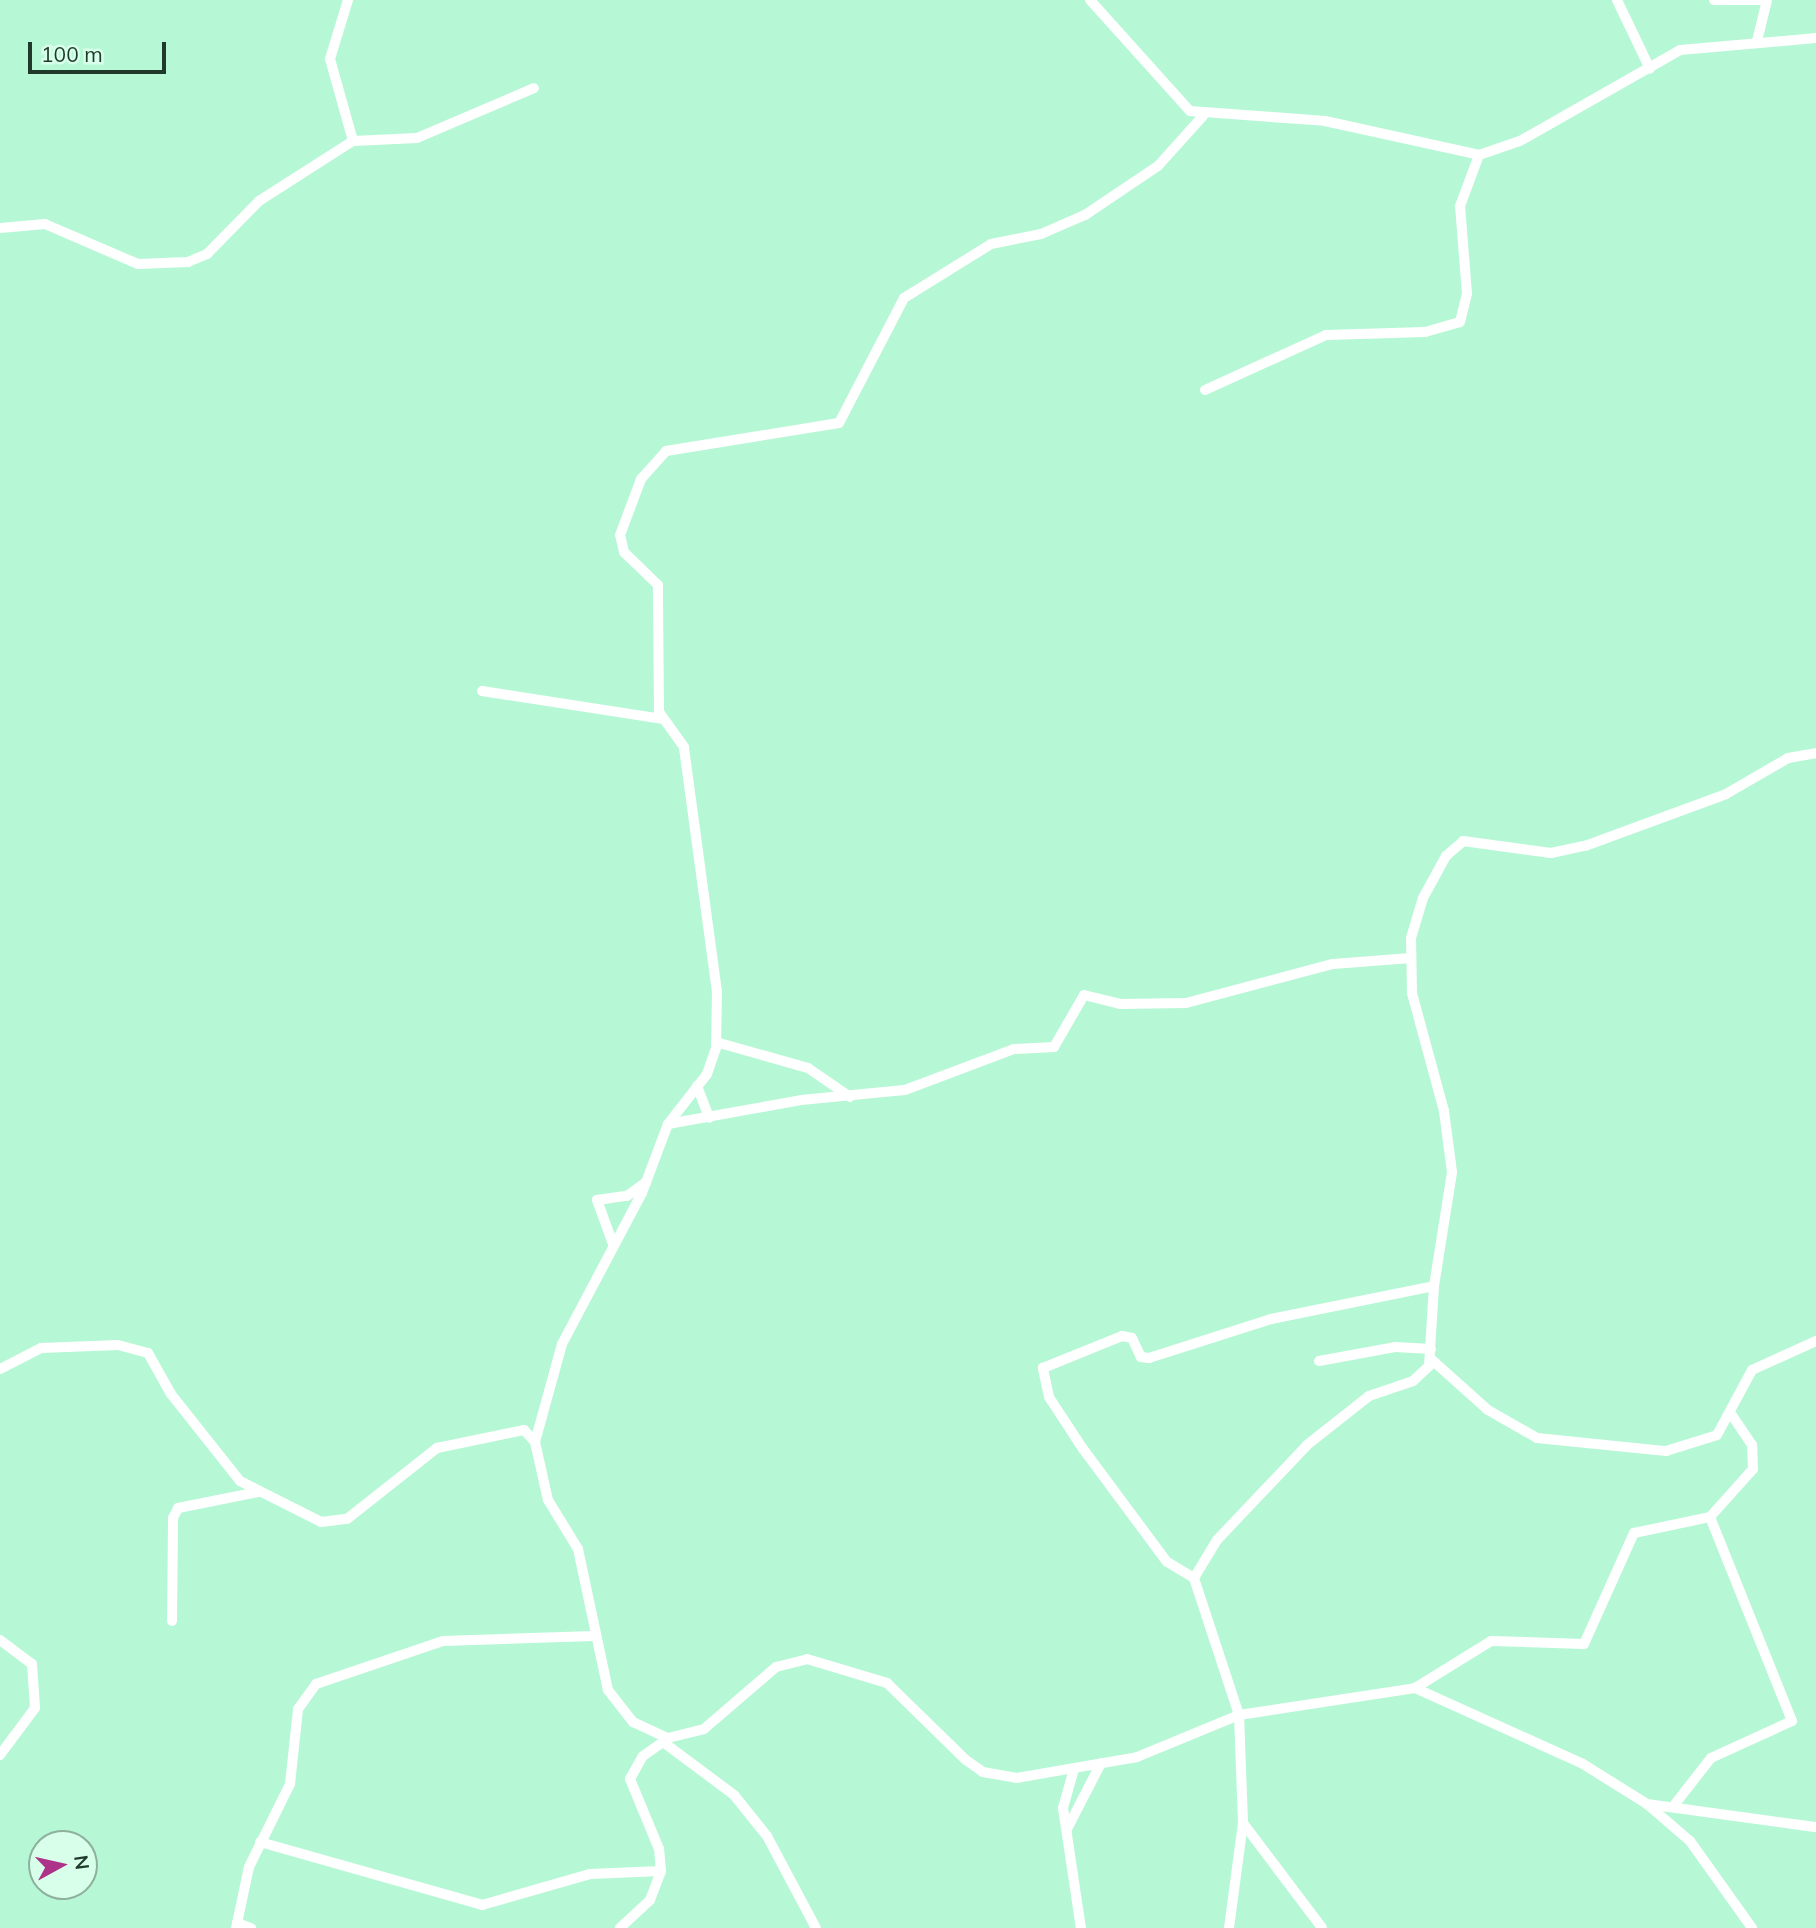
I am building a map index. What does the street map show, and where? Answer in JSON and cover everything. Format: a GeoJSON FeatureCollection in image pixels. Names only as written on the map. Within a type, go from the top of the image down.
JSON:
{"type":"FeatureCollection","features":[{"type":"Feature","properties":{"kind":"street"},"geometry":{"type":"LineString","coordinates":[[348,0],[330,60],[353,141]]}},
{"type":"Feature","properties":{"kind":"street"},"geometry":{"type":"LineString","coordinates":[[1090,0],[1178,102],[1203,116],[1325,121],[1479,155],[1520,141],[1680,50],[1757,41],[1816,38]]}},
{"type":"Feature","properties":{"kind":"street"},"geometry":{"type":"LineString","coordinates":[[1617,0],[1650,69]]}},
{"type":"Feature","properties":{"kind":"street"},"geometry":{"type":"LineString","coordinates":[[1714,0],[1765,0],[1757,41]]}},
{"type":"Feature","properties":{"kind":"street"},"geometry":{"type":"LineString","coordinates":[[0,228],[45,224],[138,264],[188,262],[207,254],[259,201],[353,141],[417,138],[534,88]]}},
{"type":"Feature","properties":{"kind":"street"},"geometry":{"type":"LineString","coordinates":[[816,1928],[778,1854],[734,1796],[666,1740],[617,1707],[594,1636],[578,1549],[548,1500],[535,1442],[562,1343],[646,1182],[668,1124],[712,1066],[716,1042],[718,992],[684,747],[662,719],[658,584],[624,552],[620,535],[645,470],[666,451],[839,423],[904,298],[991,244],[1041,234],[1085,215],[1158,166],[1203,116]]}},
{"type":"Feature","properties":{"kind":"street"},"geometry":{"type":"LineString","coordinates":[[1205,390],[1326,335],[1425,331],[1460,321],[1467,294],[1460,206],[1479,155]]}},
{"type":"Feature","properties":{"kind":"street"},"geometry":{"type":"LineString","coordinates":[[482,691],[662,719]]}},
{"type":"Feature","properties":{"kind":"street"},"geometry":{"type":"LineString","coordinates":[[1194,1578],[1217,1540],[1307,1445],[1369,1396],[1413,1381],[1431,1354],[1434,1286],[1452,1158],[1439,1090],[1415,1017],[1411,958],[1423,898],[1446,856],[1464,841],[1550,853],[1585,846],[1727,794],[1788,758],[1816,753]]}},
{"type":"Feature","properties":{"kind":"street"},"geometry":{"type":"LineString","coordinates":[[668,1124],[801,1100],[850,1097],[914,1088],[1014,1049],[1055,1047],[1084,995],[1119,1004],[1186,1003],[1333,964],[1411,958]]}},
{"type":"Feature","properties":{"kind":"street"},"geometry":{"type":"LineString","coordinates":[[716,1042],[808,1068],[850,1097]]}},
{"type":"Feature","properties":{"kind":"street"},"geometry":{"type":"LineString","coordinates":[[697,1086],[709,1118]]}},
{"type":"Feature","properties":{"kind":"street"},"geometry":{"type":"LineString","coordinates":[[613,1244],[596,1203],[627,1196],[646,1182]]}},
{"type":"Feature","properties":{"kind":"street"},"geometry":{"type":"LineString","coordinates":[[1229,1928],[1243,1823],[1239,1715],[1194,1578],[1167,1562],[1083,1449],[1049,1396],[1043,1368],[1122,1336],[1132,1338],[1140,1357],[1149,1358],[1271,1319],[1434,1286]]}},
{"type":"Feature","properties":{"kind":"street"},"geometry":{"type":"LineString","coordinates":[[1320,1361],[1395,1347],[1431,1354],[1488,1410],[1537,1438],[1667,1451],[1717,1434],[1731,1414],[1752,1370],[1816,1341]]}},
{"type":"Feature","properties":{"kind":"street"},"geometry":{"type":"LineString","coordinates":[[0,1369],[49,1347],[118,1345],[148,1353],[184,1411],[240,1481],[258,1492],[336,1523],[437,1448],[522,1430],[541,1422]]}},
{"type":"Feature","properties":{"kind":"street"},"geometry":{"type":"LineString","coordinates":[[620,1928],[650,1900],[661,1871],[659,1849],[630,1779],[643,1756],[666,1740],[704,1729],[776,1667],[807,1659],[887,1684],[983,1772],[1016,1779],[1160,1749],[1239,1715],[1415,1688],[1491,1641],[1584,1644],[1634,1533],[1710,1517],[1753,1469],[1752,1446],[1731,1414]]}},
{"type":"Feature","properties":{"kind":"street"},"geometry":{"type":"LineString","coordinates":[[522,1430],[535,1442]]}},
{"type":"Feature","properties":{"kind":"street"},"geometry":{"type":"LineString","coordinates":[[172,1621],[173,1518],[178,1508],[258,1492]]}},
{"type":"Feature","properties":{"kind":"street"},"geometry":{"type":"LineString","coordinates":[[1675,1804],[1711,1758],[1791,1721],[1710,1517]]}},
{"type":"Feature","properties":{"kind":"street"},"geometry":{"type":"LineString","coordinates":[[251,1928],[236,1925],[260,1842],[290,1784],[298,1709],[327,1677],[443,1641],[594,1636]]}},
{"type":"Feature","properties":{"kind":"street"},"geometry":{"type":"LineString","coordinates":[[0,1640],[32,1664],[35,1709],[0,1755]]}},
{"type":"Feature","properties":{"kind":"street"},"geometry":{"type":"LineString","coordinates":[[1415,1688],[1583,1764],[1647,1804],[1690,1841],[1752,1928]]}},
{"type":"Feature","properties":{"kind":"street"},"geometry":{"type":"LineString","coordinates":[[1065,1833],[1101,1763]]}},
{"type":"Feature","properties":{"kind":"street"},"geometry":{"type":"LineString","coordinates":[[1074,1769],[1063,1808],[1081,1928]]}},
{"type":"Feature","properties":{"kind":"street"},"geometry":{"type":"LineString","coordinates":[[1647,1804],[1675,1804],[1816,1827]]}},
{"type":"Feature","properties":{"kind":"street"},"geometry":{"type":"LineString","coordinates":[[1243,1823],[1322,1928]]}},
{"type":"Feature","properties":{"kind":"street"},"geometry":{"type":"LineString","coordinates":[[260,1842],[482,1905],[590,1874],[661,1871]]}}]}
